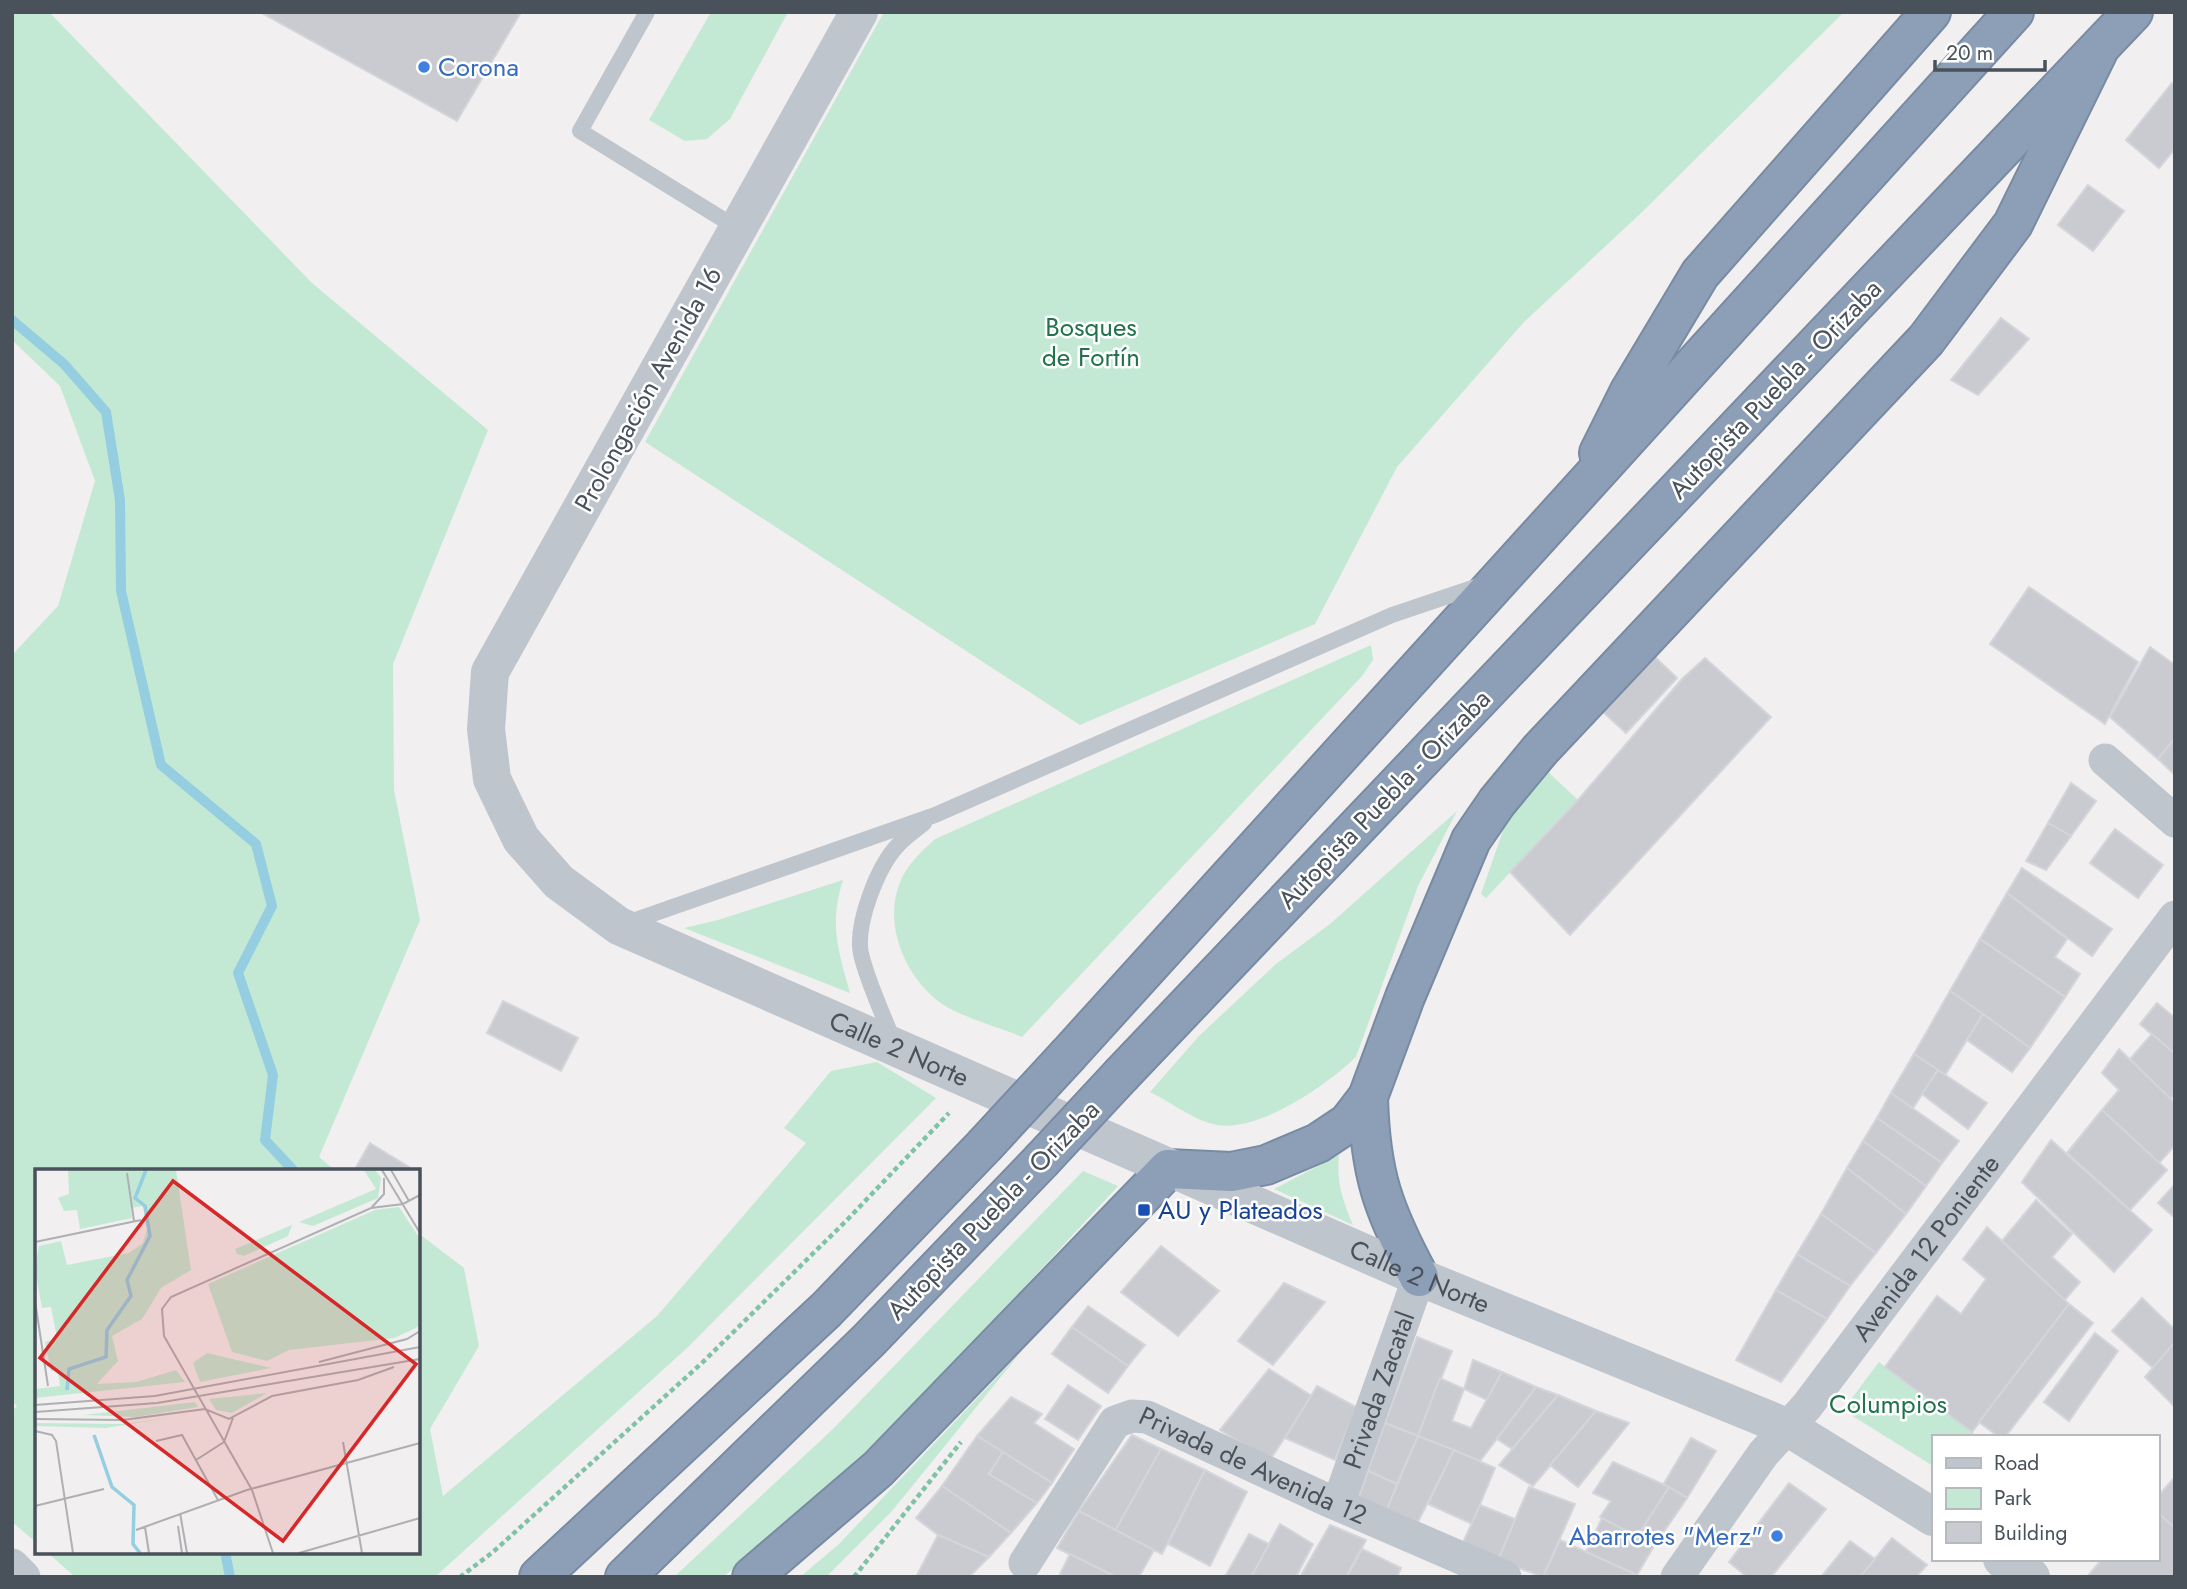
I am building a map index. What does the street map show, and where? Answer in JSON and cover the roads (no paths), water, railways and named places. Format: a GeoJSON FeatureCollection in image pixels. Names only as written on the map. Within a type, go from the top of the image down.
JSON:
{"type":"FeatureCollection","features":[{"type":"Feature","properties":{"kind":"highway"},"geometry":{"type":"LineString","coordinates":[[1579,494],[1630,391],[1700,274],[1931,12]]}},
{"type":"Feature","properties":{"kind":"highway","name":"Autopista Puebla - Orizaba"},"geometry":{"type":"LineString","coordinates":[[539,1577],[826,1310],[984,1146],[2014,12]]}},
{"type":"Feature","properties":{"kind":"highway","name":"Autopista Puebla - Orizaba"},"geometry":{"type":"LineString","coordinates":[[625,1577],[869,1340],[2133,12]]}},
{"type":"Feature","properties":{"kind":"highway"},"geometry":{"type":"LineString","coordinates":[[752,1577],[878,1469],[1168,1169],[1231,1172],[1266,1165],[1318,1143],[1348,1123],[1368,1097],[1471,840],[1497,802],[1540,750],[1926,340],[2013,224],[2098,51]]}},
{"type":"Feature","properties":{"kind":"highway"},"geometry":{"type":"LineString","coordinates":[[1368,1097],[1370,1146],[1375,1174],[1389,1222],[1419,1277]]}},
{"type":"Feature","properties":{"kind":"street","name":"Prolongación Avenida 16"},"geometry":{"type":"LineString","coordinates":[[492,779],[486,729],[490,672],[859,12]]}},
{"type":"Feature","properties":{"kind":"street"},"geometry":{"type":"LineString","coordinates":[[2105,760],[2175,821]]}},
{"type":"Feature","properties":{"kind":"street","name":"Calle 2 Norte"},"geometry":{"type":"LineString","coordinates":[[492,779],[521,839],[559,882],[619,926],[1419,1277],[1789,1428],[1932,1516]]}},
{"type":"Feature","properties":{"kind":"street","name":"Avenida 12 Poniente"},"geometry":{"type":"LineString","coordinates":[[1677,1577],[1763,1454],[1789,1428],[2175,916]]}},
{"type":"Feature","properties":{"kind":"street","name":"Privada Zacatal"},"geometry":{"type":"LineString","coordinates":[[1338,1504],[1419,1277]]}},
{"type":"Feature","properties":{"kind":"street","name":"Privada de Avenida 12"},"geometry":{"type":"LineString","coordinates":[[1025,1563],[1115,1422],[1132,1416],[1147,1417],[1505,1577]]}},
{"type":"Feature","properties":{"kind":"street"},"geometry":{"type":"LineString","coordinates":[[2005,1561],[2031,1577]]}},
{"type":"Feature","properties":{"kind":"street"},"geometry":{"type":"LineString","coordinates":[[12,1565],[24,1577]]}},
{"type":"Feature","properties":{"kind":"lane"},"geometry":{"type":"LineString","coordinates":[[647,12],[580,131],[737,228]]}},
{"type":"Feature","properties":{"kind":"lane"},"geometry":{"type":"LineString","coordinates":[[619,926],[934,815],[1392,615],[1500,579]]}},
{"type":"Feature","properties":{"kind":"lane"},"geometry":{"type":"LineString","coordinates":[[897,1049],[871,987],[861,951],[862,921],[884,866],[898,844],[934,815]]}},
{"type":"Feature","properties":{"kind":"waterway"},"geometry":{"type":"LineString","coordinates":[[12,320],[64,364],[106,412],[120,500],[121,591],[161,765],[256,844],[272,906],[238,973],[273,1075],[265,1140],[292,1169]]}},
{"type":"Feature","properties":{"kind":"waterway"},"geometry":{"type":"LineString","coordinates":[[225,1554],[230,1577]]}},
{"type":"Feature","properties":{"kind":"place","name":"Corona"},"geometry":{"type":"Point","coordinates":[424,67]}},
{"type":"Feature","properties":{"kind":"place","name":"AU y Plateados"},"geometry":{"type":"Point","coordinates":[1144,1210]}},
{"type":"Feature","properties":{"kind":"place","name":"Abarrotes \"Merz\""},"geometry":{"type":"Point","coordinates":[1777,1536]}},
{"type":"Feature","properties":{"kind":"park label","name":"Bosques de Fortín"},"geometry":{"type":"Point","coordinates":[1091,342]}},
{"type":"Feature","properties":{"kind":"park label","name":"Columpios"},"geometry":{"type":"Point","coordinates":[1888,1404]}}]}
